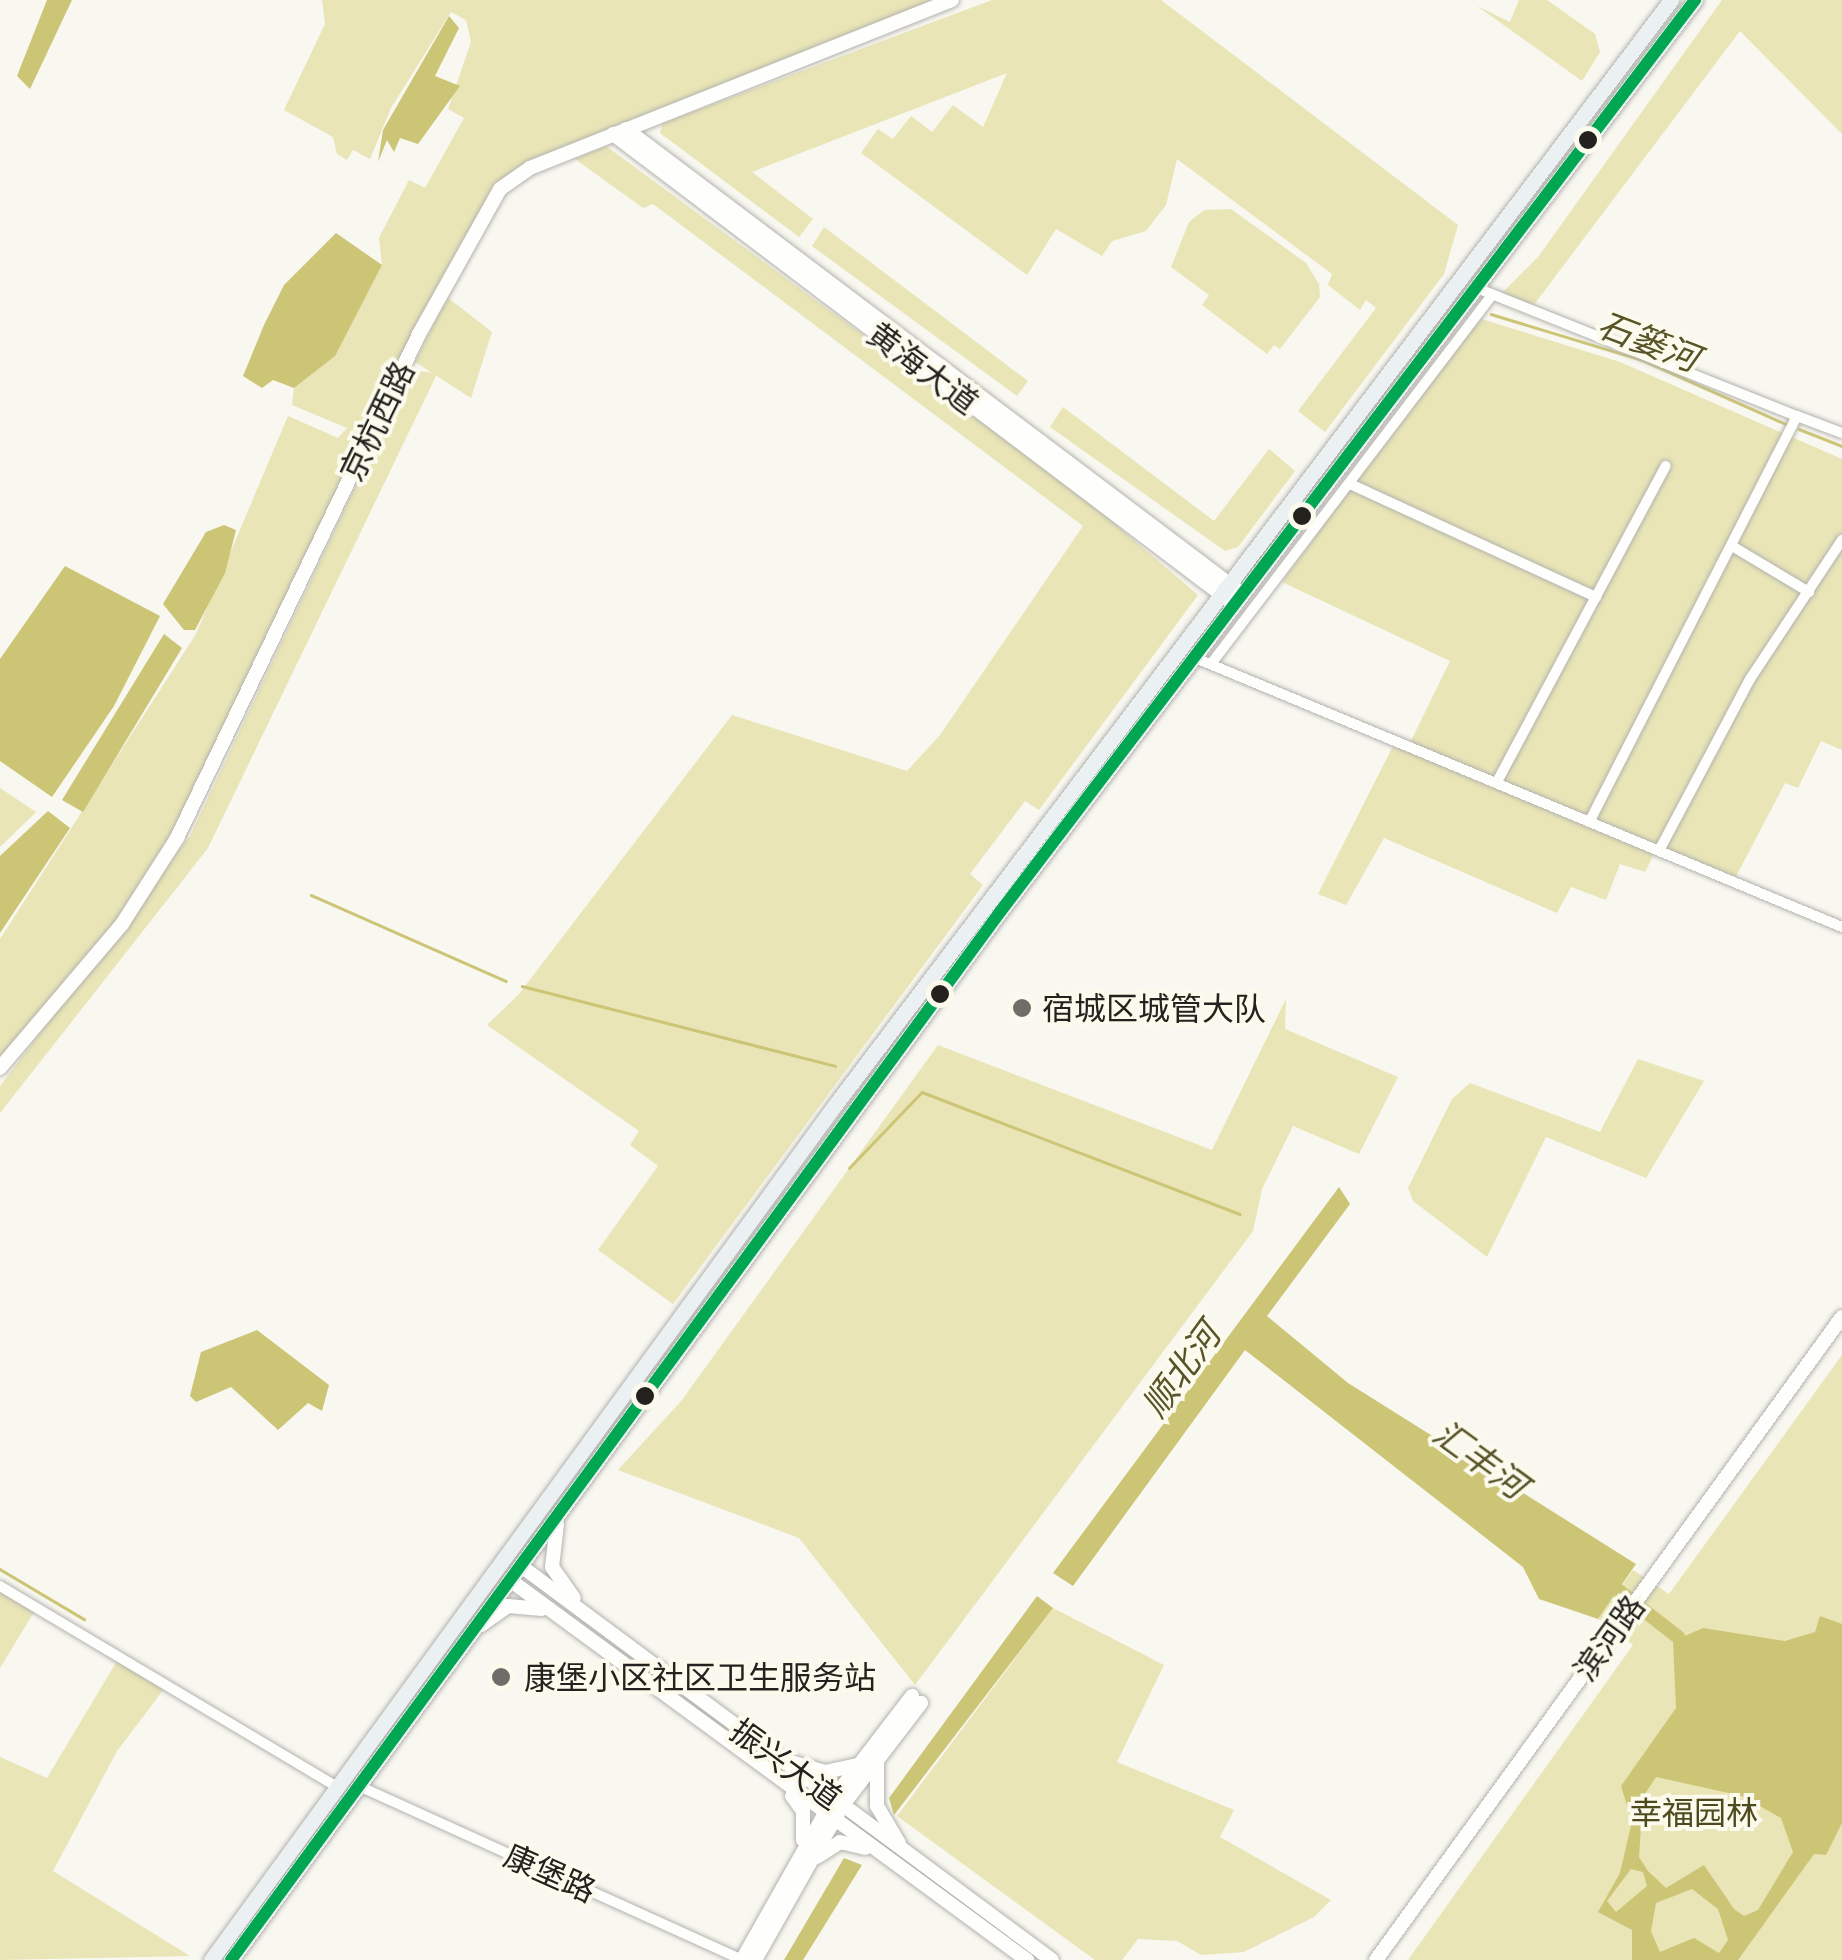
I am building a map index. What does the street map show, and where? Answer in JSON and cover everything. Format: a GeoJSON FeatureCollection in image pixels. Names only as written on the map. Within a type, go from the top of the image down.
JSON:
{"type":"FeatureCollection","features":[{"type":"Feature","properties":{"kind":"main road","name":"京杭西路"},"geometry":{"type":"LineString","coordinates":[[0,1068],[122,924],[176,838],[420,334],[500,190],[530,168],[952,0]]}},
{"type":"Feature","properties":{"kind":"main road"},"geometry":{"type":"LineString","coordinates":[[211,1960],[1223,588],[1672,0]]}},
{"type":"Feature","properties":{"kind":"main road"},"geometry":{"type":"LineString","coordinates":[[230,1960],[1237,598],[1695,0]]}},
{"type":"Feature","properties":{"kind":"main road","name":"黄海大道"},"geometry":{"type":"LineString","coordinates":[[620,132],[1237,598]]}},
{"type":"Feature","properties":{"kind":"main road","name":"滨河路"},"geometry":{"type":"LineString","coordinates":[[1376,1960],[1842,1316]]}},
{"type":"Feature","properties":{"kind":"main road"},"geometry":{"type":"LineString","coordinates":[[572,1495],[551,1535],[552,1567],[602,1628]]}},
{"type":"Feature","properties":{"kind":"main road","name":"振兴大道"},"geometry":{"type":"LineString","coordinates":[[521,1566],[1052,1960]]}},
{"type":"Feature","properties":{"kind":"main road","name":"振兴大道"},"geometry":{"type":"LineString","coordinates":[[510,1580],[1027,1960]]}},
{"type":"Feature","properties":{"kind":"main road"},"geometry":{"type":"LineString","coordinates":[[458,1652],[499,1610],[518,1603],[589,1638]]}},
{"type":"Feature","properties":{"kind":"main road"},"geometry":{"type":"LineString","coordinates":[[756,1960],[806,1869],[829,1816],[837,1802],[859,1765],[917,1700],[878,1757],[837,1802]]}},
{"type":"Feature","properties":{"kind":"main road"},"geometry":{"type":"LineString","coordinates":[[878,1757],[877,1806],[905,1852]]}},
{"type":"Feature","properties":{"kind":"main road"},"geometry":{"type":"LineString","coordinates":[[777,1758],[826,1772],[859,1765]]}},
{"type":"Feature","properties":{"kind":"main road"},"geometry":{"type":"LineString","coordinates":[[771,1774],[803,1811],[801,1851]]}},
{"type":"Feature","properties":{"kind":"main road"},"geometry":{"type":"LineString","coordinates":[[742,1960],[801,1851],[829,1816]]}},
{"type":"Feature","properties":{"kind":"main road"},"geometry":{"type":"LineString","coordinates":[[806,1869],[840,1842],[886,1858]]}},
{"type":"Feature","properties":{"kind":"street"},"geometry":{"type":"LineString","coordinates":[[1474,287],[1842,433]]}},
{"type":"Feature","properties":{"kind":"street"},"geometry":{"type":"LineString","coordinates":[[1211,664],[1491,296]]}},
{"type":"Feature","properties":{"kind":"street"},"geometry":{"type":"LineString","coordinates":[[1590,820],[1797,416]]}},
{"type":"Feature","properties":{"kind":"street"},"geometry":{"type":"LineString","coordinates":[[1498,780],[1666,466]]}},
{"type":"Feature","properties":{"kind":"street"},"geometry":{"type":"LineString","coordinates":[[1350,484],[1596,597]]}},
{"type":"Feature","properties":{"kind":"street"},"geometry":{"type":"LineString","coordinates":[[1660,849],[1750,679],[1842,540]]}},
{"type":"Feature","properties":{"kind":"street"},"geometry":{"type":"LineString","coordinates":[[1732,546],[1767,560],[1809,592]]}},
{"type":"Feature","properties":{"kind":"street"},"geometry":{"type":"LineString","coordinates":[[1193,657],[1498,780],[1842,927]]}},
{"type":"Feature","properties":{"kind":"street"},"geometry":{"type":"LineString","coordinates":[[0,1586],[337,1788]]}},
{"type":"Feature","properties":{"kind":"street","name":"康堡路"},"geometry":{"type":"LineString","coordinates":[[359,1786],[742,1960]]}},
{"type":"Feature","properties":{"kind":"green space"},"geometry":{"type":"Polygon","coordinates":[[[322,0],[941,0],[508,175],[137,899],[0,1062],[0,939],[196,634],[288,416],[338,438],[347,428],[292,405],[294,388],[334,356],[382,265],[379,238],[409,180],[425,188],[464,118],[448,109],[471,42],[466,20],[451,12],[391,108],[370,159],[353,150],[347,160],[337,154],[333,137],[284,110],[325,24],[322,0]]]}},
{"type":"Feature","properties":{"kind":"green space"},"geometry":{"type":"Polygon","coordinates":[[[992,0],[1161,0],[1458,225],[1444,274],[1325,432],[1298,411],[1376,308],[1366,300],[1360,310],[1328,285],[1332,274],[1177,159],[1166,205],[1146,231],[1112,241],[1102,256],[1056,229],[1027,275],[861,153],[878,129],[893,139],[911,116],[932,132],[953,105],[983,127],[1007,73],[752,172],[813,219],[799,237],[660,133],[663,123],[992,0]]]}},
{"type":"Feature","properties":{"kind":"green space"},"geometry":{"type":"Polygon","coordinates":[[[1519,0],[1547,0],[1595,34],[1600,52],[1582,81],[1477,6],[1510,22],[1519,0]]]}},
{"type":"Feature","properties":{"kind":"green space"},"geometry":{"type":"Polygon","coordinates":[[[1722,0],[1842,0],[1842,134],[1740,31],[1530,310],[1500,295],[1538,257],[1722,0]]]}},
{"type":"Feature","properties":{"kind":"green space"},"geometry":{"type":"Polygon","coordinates":[[[606,146],[1082,496],[1198,595],[1039,810],[1025,801],[970,874],[983,885],[673,1304],[598,1250],[658,1166],[630,1145],[639,1131],[487,1025],[519,994],[732,715],[907,771],[940,735],[1083,526],[653,204],[643,208],[575,159],[606,146]]]}},
{"type":"Feature","properties":{"kind":"green space"},"geometry":{"type":"Polygon","coordinates":[[[1231,209],[1306,263],[1319,284],[1320,297],[1280,349],[1274,345],[1267,354],[1202,305],[1209,295],[1171,267],[1189,222],[1204,210],[1231,209]]]}},
{"type":"Feature","properties":{"kind":"green space"},"geometry":{"type":"Polygon","coordinates":[[[824,227],[1028,381],[1017,396],[812,246],[824,227]]]}},
{"type":"Feature","properties":{"kind":"green space"},"geometry":{"type":"Polygon","coordinates":[[[447,297],[492,332],[471,398],[415,362],[447,297]]]}},
{"type":"Feature","properties":{"kind":"green space"},"geometry":{"type":"Polygon","coordinates":[[[1475,317],[1620,362],[1842,459],[1842,750],[1821,741],[1798,788],[1785,783],[1731,886],[1654,854],[1645,872],[1620,864],[1606,900],[1571,887],[1557,913],[1384,838],[1346,905],[1318,894],[1394,744],[1410,743],[1450,661],[1282,582],[1475,317]]]}},
{"type":"Feature","properties":{"kind":"green space"},"geometry":{"type":"Polygon","coordinates":[[[411,369],[437,374],[208,848],[0,1113],[0,1086],[190,836],[411,369]]]}},
{"type":"Feature","properties":{"kind":"green space"},"geometry":{"type":"Polygon","coordinates":[[[1063,407],[1214,521],[1269,449],[1295,471],[1238,547],[1225,551],[1050,427],[1063,407]]]}},
{"type":"Feature","properties":{"kind":"green space"},"geometry":{"type":"Polygon","coordinates":[[[0,788],[36,812],[0,847],[0,788]]]}},
{"type":"Feature","properties":{"kind":"green space"},"geometry":{"type":"Polygon","coordinates":[[[1286,999],[1285,1029],[1398,1077],[1359,1154],[1293,1126],[1262,1189],[1253,1231],[915,1685],[799,1538],[618,1470],[682,1400],[938,1045],[1212,1150],[1286,999]]]}},
{"type":"Feature","properties":{"kind":"green space"},"geometry":{"type":"Polygon","coordinates":[[[1638,1059],[1704,1081],[1646,1178],[1546,1137],[1487,1257],[1413,1201],[1408,1188],[1452,1099],[1470,1083],[1600,1132],[1638,1059]]]}},
{"type":"Feature","properties":{"kind":"green space","name":"幸福园林"},"geometry":{"type":"Polygon","coordinates":[[[1842,1355],[1842,1960],[1408,1960],[1633,1645],[1598,1619],[1633,1570],[1669,1594],[1842,1355]]]}},
{"type":"Feature","properties":{"kind":"green space"},"geometry":{"type":"Polygon","coordinates":[[[0,1592],[34,1612],[0,1668],[0,1592]]]}},
{"type":"Feature","properties":{"kind":"green space"},"geometry":{"type":"Polygon","coordinates":[[[1053,1608],[1164,1665],[1117,1762],[1234,1810],[1220,1837],[1331,1900],[1314,1917],[1244,1952],[1201,1955],[1177,1941],[1138,1939],[1122,1960],[1095,1960],[897,1816],[1053,1608]]]}},
{"type":"Feature","properties":{"kind":"green space"},"geometry":{"type":"Polygon","coordinates":[[[117,1661],[164,1689],[117,1751],[53,1871],[190,1956],[0,1960],[0,1757],[47,1778],[117,1661]]]}},
{"type":"Feature","properties":{"kind":"shaded area"},"geometry":{"type":"Polygon","coordinates":[[[47,0],[72,0],[30,89],[17,76],[47,0]]]}},
{"type":"Feature","properties":{"kind":"shaded area"},"geometry":{"type":"Polygon","coordinates":[[[449,16],[459,28],[435,76],[460,86],[418,144],[400,138],[394,152],[387,140],[378,162],[383,130],[449,16]]]}},
{"type":"Feature","properties":{"kind":"shaded area"},"geometry":{"type":"Polygon","coordinates":[[[336,233],[382,265],[335,356],[294,388],[273,380],[262,388],[243,376],[264,325],[284,285],[336,233]]]}},
{"type":"Feature","properties":{"kind":"shaded area"},"geometry":{"type":"Polygon","coordinates":[[[224,525],[236,530],[225,573],[195,630],[184,630],[163,604],[206,532],[224,525]]]}},
{"type":"Feature","properties":{"kind":"shaded area"},"geometry":{"type":"Polygon","coordinates":[[[65,566],[160,616],[114,706],[52,797],[0,761],[0,659],[65,566]]]}},
{"type":"Feature","properties":{"kind":"shaded area"},"geometry":{"type":"Polygon","coordinates":[[[164,634],[182,648],[83,812],[62,800],[164,634]]]}},
{"type":"Feature","properties":{"kind":"shaded area"},"geometry":{"type":"Polygon","coordinates":[[[48,811],[70,828],[0,933],[0,856],[48,811]]]}},
{"type":"Feature","properties":{"kind":"shaded area"},"geometry":{"type":"Polygon","coordinates":[[[1339,1187],[1350,1204],[1267,1316],[1348,1383],[1636,1564],[1598,1619],[1539,1599],[1523,1567],[1245,1350],[1073,1586],[1053,1573],[1339,1187]]]}},
{"type":"Feature","properties":{"kind":"shaded area"},"geometry":{"type":"Polygon","coordinates":[[[257,1330],[329,1385],[322,1411],[308,1403],[278,1430],[231,1387],[196,1402],[190,1396],[201,1352],[257,1330]]]}},
{"type":"Feature","properties":{"kind":"shaded area"},"geometry":{"type":"Polygon","coordinates":[[[1037,1596],[1053,1608],[894,1815],[889,1798],[1037,1596]]]}},
{"type":"Feature","properties":{"kind":"shaded area"},"geometry":{"type":"Polygon","coordinates":[[[1820,1616],[1842,1624],[1842,1823],[1826,1855],[1814,1854],[1738,1960],[1632,1960],[1632,1930],[1598,1912],[1620,1873],[1632,1821],[1621,1786],[1676,1708],[1673,1641],[1703,1628],[1785,1641],[1815,1632],[1820,1616]],[[1656,1777],[1643,1797],[1639,1857],[1648,1871],[1666,1888],[1704,1865],[1734,1909],[1744,1916],[1758,1910],[1793,1852],[1781,1818],[1742,1796],[1656,1777]],[[1631,1869],[1607,1901],[1616,1912],[1647,1886],[1643,1872],[1631,1869]],[[1692,1889],[1656,1903],[1651,1931],[1660,1952],[1694,1938],[1719,1953],[1728,1940],[1718,1909],[1692,1889]]]}},
{"type":"Feature","properties":{"kind":"shaded area"},"geometry":{"type":"Polygon","coordinates":[[[844,1858],[862,1865],[803,1960],[784,1960],[844,1858]]]}},
{"type":"Feature","properties":{"kind":"waterway","name":"石篓河"},"geometry":{"type":"LineString","coordinates":[[1491,314],[1642,360],[1786,424]]}},
{"type":"Feature","properties":{"kind":"waterway","name":"石篓河"},"geometry":{"type":"LineString","coordinates":[[1799,429],[1842,446]]}},
{"type":"Feature","properties":{"kind":"waterway"},"geometry":{"type":"LineString","coordinates":[[311,895],[506,981]]}},
{"type":"Feature","properties":{"kind":"waterway"},"geometry":{"type":"LineString","coordinates":[[522,986],[835,1066]]}},
{"type":"Feature","properties":{"kind":"waterway"},"geometry":{"type":"LineString","coordinates":[[849,1168],[922,1092],[1239,1214]]}},
{"type":"Feature","properties":{"kind":"waterway"},"geometry":{"type":"LineString","coordinates":[[0,1569],[84,1619]]}},
{"type":"Feature","properties":{"kind":"waterway","name":"汇丰河"},"geometry":{"type":"LineString","coordinates":[[1605,1580],[1678,1637]]}},
{"type":"Feature","properties":{"kind":"transit line"},"geometry":{"type":"LineString","coordinates":[[231,1960],[1000,912],[1695,0]]}},
{"type":"Feature","properties":{"kind":"place","name":"宿城区城管大队"},"geometry":{"type":"Point","coordinates":[1022,1008]}},
{"type":"Feature","properties":{"kind":"place","name":"康堡小区社区卫生服务站"},"geometry":{"type":"Point","coordinates":[501,1677]}},
{"type":"Feature","properties":{"kind":"water label","name":"顺北河"},"geometry":{"type":"Point","coordinates":[1180,1369]}}]}
